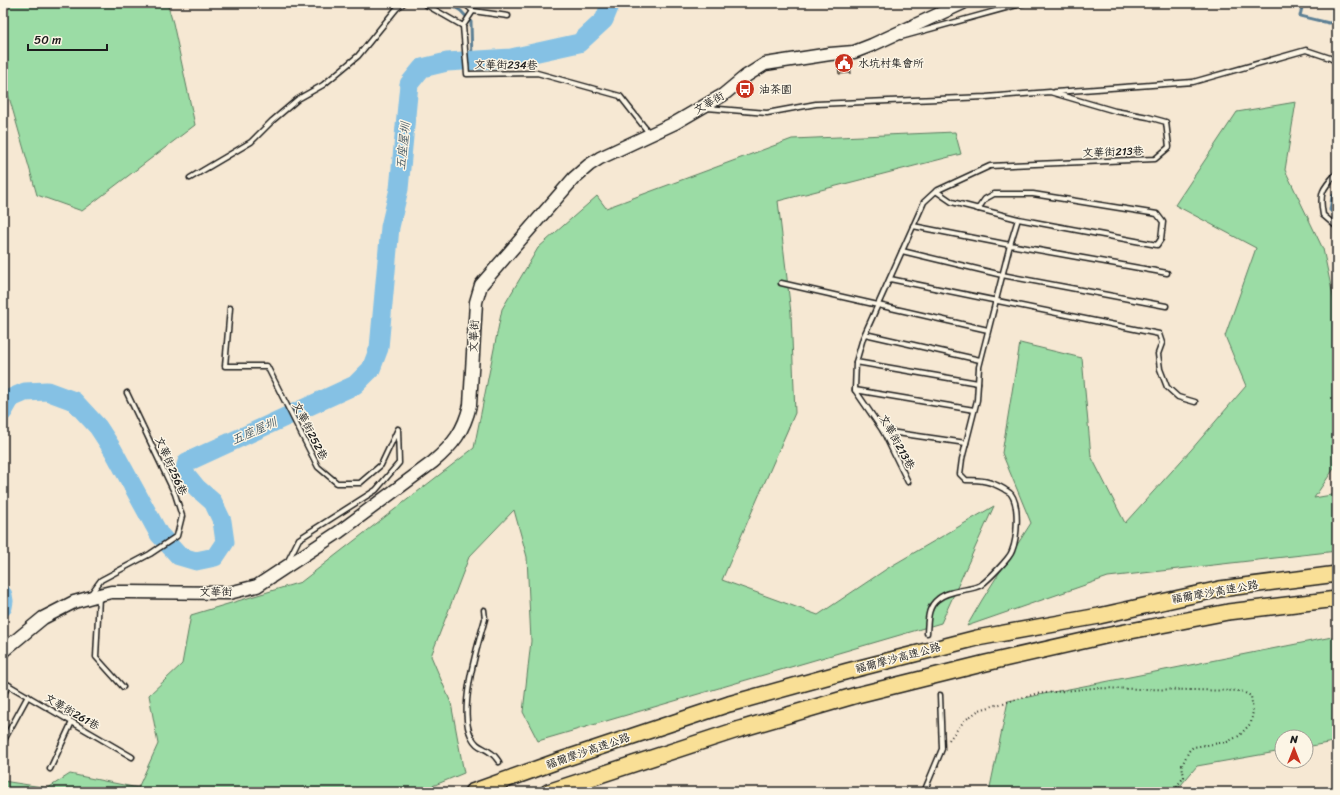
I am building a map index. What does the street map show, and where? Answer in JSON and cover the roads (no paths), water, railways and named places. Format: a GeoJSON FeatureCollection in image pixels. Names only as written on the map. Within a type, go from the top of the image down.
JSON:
{"type":"FeatureCollection","features":[{"type":"Feature","properties":{"kind":"highway","name":"福爾摩沙高速公路"},"geometry":{"type":"LineString","coordinates":[[472,792],[558,761],[729,704],[848,671],[977,638],[1099,616],[1220,589],[1337,574]]}},
{"type":"Feature","properties":{"kind":"highway","name":"福爾摩沙高速公路"},"geometry":{"type":"LineString","coordinates":[[548,792],[737,730],[857,695],[986,663],[1105,636],[1228,612],[1337,599]]}},
{"type":"Feature","properties":{"kind":"street","name":"文華街"},"geometry":{"type":"LineString","coordinates":[[3,651],[43,618],[74,602],[93,596],[110,592],[229,593],[258,586],[339,532],[433,462],[453,443],[459,435],[467,418],[470,405],[476,302],[481,286],[574,178],[589,165],[600,158],[650,135],[701,108],[723,95],[746,76],[765,64],[830,54],[854,52],[963,3]]}},
{"type":"Feature","properties":{"kind":"lane"},"geometry":{"type":"LineString","coordinates":[[190,178],[251,142],[272,121],[298,99],[323,85],[358,56],[397,8],[404,3]]}},
{"type":"Feature","properties":{"kind":"lane"},"geometry":{"type":"LineString","coordinates":[[423,3],[463,26],[472,12]]}},
{"type":"Feature","properties":{"kind":"lane"},"geometry":{"type":"LineString","coordinates":[[464,3],[472,12],[508,16]]}},
{"type":"Feature","properties":{"kind":"lane"},"geometry":{"type":"LineString","coordinates":[[872,45],[1024,3]]}},
{"type":"Feature","properties":{"kind":"lane","name":"文華街234巷"},"geometry":{"type":"LineString","coordinates":[[463,26],[467,74],[537,73],[620,96],[650,135]]}},
{"type":"Feature","properties":{"kind":"lane"},"geometry":{"type":"LineString","coordinates":[[1050,92],[1193,82],[1306,50],[1330,58],[1337,62]]}},
{"type":"Feature","properties":{"kind":"lane","name":"文華街213巷"},"geometry":{"type":"LineString","coordinates":[[701,108],[766,113],[816,104],[986,97],[1050,92],[1115,111],[1166,122],[1169,147],[1155,159],[990,166],[936,191],[924,202],[865,334],[856,362],[855,390],[883,431],[908,482]]}},
{"type":"Feature","properties":{"kind":"lane"},"geometry":{"type":"LineString","coordinates":[[1337,173],[1324,186],[1321,202],[1323,215],[1337,226]]}},
{"type":"Feature","properties":{"kind":"lane"},"geometry":{"type":"LineString","coordinates":[[936,191],[952,202],[978,209],[1018,219],[1157,245],[1161,239],[1162,222],[1157,214],[1049,196],[1033,194],[994,194],[985,199],[978,209]]}},
{"type":"Feature","properties":{"kind":"lane"},"geometry":{"type":"LineString","coordinates":[[926,633],[928,612],[937,599],[953,592],[980,585],[998,569],[1012,552],[1017,529],[1016,507],[1011,494],[996,485],[983,480],[966,480],[960,474],[976,400],[980,360],[1018,219]]}},
{"type":"Feature","properties":{"kind":"lane"},"geometry":{"type":"LineString","coordinates":[[914,226],[1167,273]]}},
{"type":"Feature","properties":{"kind":"lane"},"geometry":{"type":"LineString","coordinates":[[902,252],[1002,274],[1166,306]]}},
{"type":"Feature","properties":{"kind":"lane"},"geometry":{"type":"LineString","coordinates":[[890,279],[1159,334],[1162,343],[1158,354],[1160,369],[1167,387],[1178,397],[1195,402]]}},
{"type":"Feature","properties":{"kind":"lane"},"geometry":{"type":"LineString","coordinates":[[781,283],[988,330]]}},
{"type":"Feature","properties":{"kind":"lane","name":"文華街252巷"},"geometry":{"type":"LineString","coordinates":[[230,308],[225,366],[267,366],[318,467],[337,483],[360,483],[381,465],[398,429],[399,463],[376,490],[299,539],[284,568]]}},
{"type":"Feature","properties":{"kind":"lane"},"geometry":{"type":"LineString","coordinates":[[865,334],[980,360]]}},
{"type":"Feature","properties":{"kind":"lane"},"geometry":{"type":"LineString","coordinates":[[856,362],[978,383]]}},
{"type":"Feature","properties":{"kind":"lane"},"geometry":{"type":"LineString","coordinates":[[855,390],[974,410]]}},
{"type":"Feature","properties":{"kind":"lane","name":"文華街256巷"},"geometry":{"type":"LineString","coordinates":[[93,596],[101,580],[150,554],[177,536],[182,516],[175,494],[127,393]]}},
{"type":"Feature","properties":{"kind":"lane"},"geometry":{"type":"LineString","coordinates":[[883,431],[966,443]]}},
{"type":"Feature","properties":{"kind":"lane"},"geometry":{"type":"LineString","coordinates":[[93,596],[96,657],[123,687]]}},
{"type":"Feature","properties":{"kind":"lane"},"geometry":{"type":"LineString","coordinates":[[484,610],[486,619],[470,676],[467,700],[467,719],[470,735],[478,746],[492,753],[499,762]]}},
{"type":"Feature","properties":{"kind":"lane","name":"文華街261巷"},"geometry":{"type":"LineString","coordinates":[[3,682],[132,757]]}},
{"type":"Feature","properties":{"kind":"lane"},"geometry":{"type":"LineString","coordinates":[[3,694],[9,685]]}},
{"type":"Feature","properties":{"kind":"lane"},"geometry":{"type":"LineString","coordinates":[[924,792],[942,749],[940,695]]}},
{"type":"Feature","properties":{"kind":"lane"},"geometry":{"type":"LineString","coordinates":[[3,742],[28,696]]}},
{"type":"Feature","properties":{"kind":"lane"},"geometry":{"type":"LineString","coordinates":[[50,769],[72,722]]}},
{"type":"Feature","properties":{"kind":"waterway","name":"五座屋圳"},"geometry":{"type":"LineString","coordinates":[[448,3],[461,11],[471,22],[472,61]]}},
{"type":"Feature","properties":{"kind":"waterway","name":"五座屋圳"},"geometry":{"type":"LineString","coordinates":[[3,412],[11,398],[25,392],[47,391],[74,401],[98,427],[113,450],[159,534],[179,556],[196,561],[215,557],[225,542],[222,521],[213,502],[197,488],[184,472],[187,462],[355,385],[371,369],[379,348],[390,227],[399,189],[409,84],[422,68],[447,62],[511,58],[579,43],[604,20],[611,3]]}},
{"type":"Feature","properties":{"kind":"waterway"},"geometry":{"type":"LineString","coordinates":[[1303,3],[1300,16],[1329,23],[1337,22]]}},
{"type":"Feature","properties":{"kind":"waterway"},"geometry":{"type":"LineString","coordinates":[[1337,191],[1332,197],[1330,210],[1337,216]]}},
{"type":"Feature","properties":{"kind":"waterway","name":"五座屋圳"},"geometry":{"type":"LineString","coordinates":[[3,595],[3,607]]}},
{"type":"Feature","properties":{"kind":"place","name":"水坑村集會所"},"geometry":{"type":"Point","coordinates":[844,63]}},
{"type":"Feature","properties":{"kind":"place","name":"油茶園"},"geometry":{"type":"Point","coordinates":[745,89]}}]}
